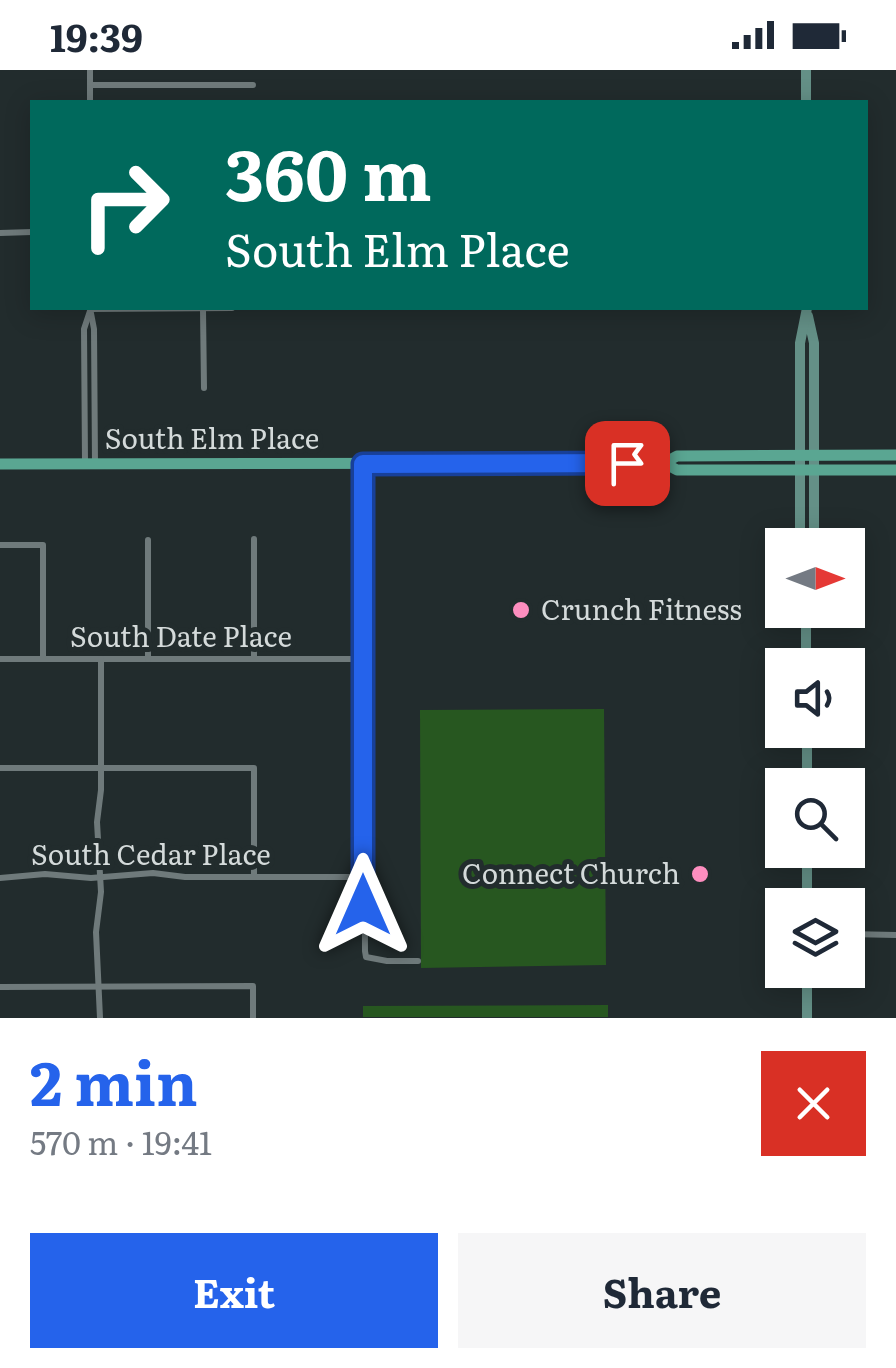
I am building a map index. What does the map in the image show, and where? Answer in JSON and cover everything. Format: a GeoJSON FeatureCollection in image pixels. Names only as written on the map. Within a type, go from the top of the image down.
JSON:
{"type":"FeatureCollection","features":[{"type":"Feature","properties":{"kind":"main road"},"geometry":{"type":"LineString","coordinates":[[806,70],[806,100]]}},
{"type":"Feature","properties":{"kind":"main road"},"geometry":{"type":"LineString","coordinates":[[800,528],[800,342],[806,310]]}},
{"type":"Feature","properties":{"kind":"main road"},"geometry":{"type":"LineString","coordinates":[[806,310],[814,343],[814,528]]}},
{"type":"Feature","properties":{"kind":"main road","name":"South Elm Place"},"geometry":{"type":"LineString","coordinates":[[0,464],[664,463],[677,456],[896,455]]}},
{"type":"Feature","properties":{"kind":"main road","name":"South Elm Place"},"geometry":{"type":"LineString","coordinates":[[664,463],[677,470],[896,470]]}},
{"type":"Feature","properties":{"kind":"main road"},"geometry":{"type":"LineString","coordinates":[[807,988],[807,1018]]}},
{"type":"Feature","properties":{"kind":"street"},"geometry":{"type":"LineString","coordinates":[[90,70],[90,100]]}},
{"type":"Feature","properties":{"kind":"street"},"geometry":{"type":"LineString","coordinates":[[90,86],[253,85]]}},
{"type":"Feature","properties":{"kind":"street"},"geometry":{"type":"LineString","coordinates":[[0,233],[30,232]]}},
{"type":"Feature","properties":{"kind":"street"},"geometry":{"type":"LineString","coordinates":[[90,310],[94,329],[90,464]]}},
{"type":"Feature","properties":{"kind":"street"},"geometry":{"type":"LineString","coordinates":[[203,310],[204,388]]}},
{"type":"Feature","properties":{"kind":"street"},"geometry":{"type":"LineString","coordinates":[[363,464],[366,956],[418,961]]}},
{"type":"Feature","properties":{"kind":"street"},"geometry":{"type":"LineString","coordinates":[[148,540],[148,659]]}},
{"type":"Feature","properties":{"kind":"street"},"geometry":{"type":"LineString","coordinates":[[254,540],[254,659]]}},
{"type":"Feature","properties":{"kind":"street"},"geometry":{"type":"LineString","coordinates":[[0,545],[43,545],[42,659]]}},
{"type":"Feature","properties":{"kind":"street","name":"South Date Place"},"geometry":{"type":"LineString","coordinates":[[0,659],[363,659]]}},
{"type":"Feature","properties":{"kind":"street"},"geometry":{"type":"LineString","coordinates":[[100,1018],[96,932],[101,878],[97,822],[101,659]]}},
{"type":"Feature","properties":{"kind":"street"},"geometry":{"type":"LineString","coordinates":[[0,768],[254,768],[254,877]]}},
{"type":"Feature","properties":{"kind":"street","name":"South Cedar Place"},"geometry":{"type":"LineString","coordinates":[[0,878],[45,874],[101,878],[153,873],[363,878]]}},
{"type":"Feature","properties":{"kind":"street"},"geometry":{"type":"LineString","coordinates":[[865,934],[896,935]]}},
{"type":"Feature","properties":{"kind":"street"},"geometry":{"type":"LineString","coordinates":[[0,987],[254,986],[253,1018]]}},
{"type":"Feature","properties":{"kind":"green space"},"geometry":{"type":"Polygon","coordinates":[[[604,709],[606,965],[421,968],[420,710],[604,709]]]}},
{"type":"Feature","properties":{"kind":"green space"},"geometry":{"type":"Polygon","coordinates":[[[608,1005],[608,1017],[363,1017],[363,1006],[608,1005]]]}},
{"type":"Feature","properties":{"kind":"place","name":"Crunch Fitness"},"geometry":{"type":"Point","coordinates":[521,610]}},
{"type":"Feature","properties":{"kind":"place","name":"Connect Church"},"geometry":{"type":"Point","coordinates":[700,874]}},
{"type":"Feature","properties":{"kind":"route"},"geometry":{"type":"LineString","coordinates":[[363,905],[363,464],[627,463]]}}]}
